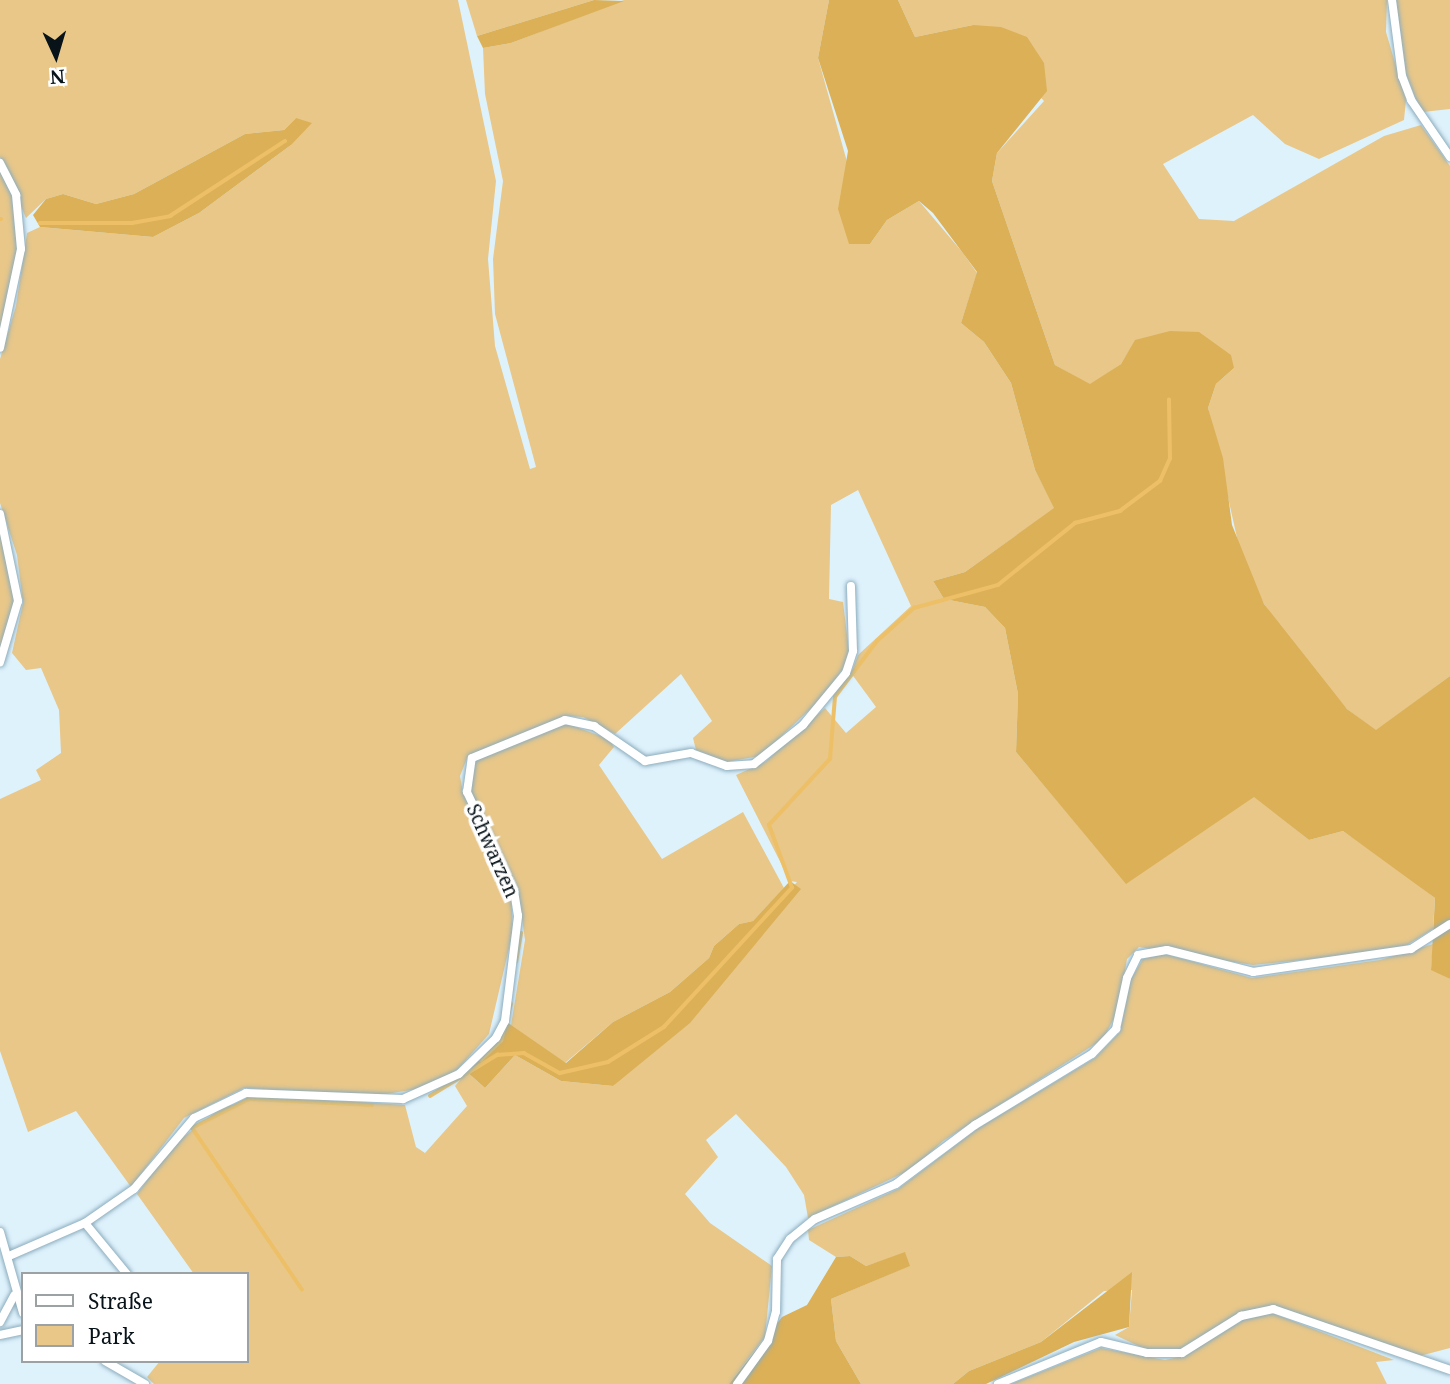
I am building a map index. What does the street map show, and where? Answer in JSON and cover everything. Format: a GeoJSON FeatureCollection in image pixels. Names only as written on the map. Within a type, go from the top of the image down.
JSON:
{"type":"FeatureCollection","features":[{"type":"Feature","properties":{"kind":"street"},"geometry":{"type":"LineString","coordinates":[[1392,0],[1402,76],[1411,100],[1450,157]]}},
{"type":"Feature","properties":{"kind":"street"},"geometry":{"type":"LineString","coordinates":[[0,163],[16,195],[21,249],[0,348]]}},
{"type":"Feature","properties":{"kind":"street"},"geometry":{"type":"LineString","coordinates":[[0,514],[18,601],[0,662]]}},
{"type":"Feature","properties":{"kind":"street","name":"Schwarzen"},"geometry":{"type":"LineString","coordinates":[[85,1223],[146,1175],[194,1118],[246,1093],[403,1099],[459,1074],[496,1038],[505,1021],[518,916],[514,891],[467,792],[472,758],[565,720],[594,726],[645,761],[691,753],[727,766],[754,764],[803,724],[846,673],[853,651],[850,586]]}},
{"type":"Feature","properties":{"kind":"street"},"geometry":{"type":"LineString","coordinates":[[737,1384],[768,1341],[775,1312],[777,1259],[790,1239],[815,1219],[880,1191],[1105,1042],[1122,1012],[1133,962],[1145,951],[1167,950],[1253,972],[1411,949],[1450,924]]}},
{"type":"Feature","properties":{"kind":"street"},"geometry":{"type":"LineString","coordinates":[[9,1256],[85,1223],[125,1272]]}},
{"type":"Feature","properties":{"kind":"street"},"geometry":{"type":"LineString","coordinates":[[0,1232],[9,1256],[14,1296],[21,1309]]}},
{"type":"Feature","properties":{"kind":"street"},"geometry":{"type":"LineString","coordinates":[[0,1322],[14,1296]]}},
{"type":"Feature","properties":{"kind":"street"},"geometry":{"type":"LineString","coordinates":[[998,1384],[1101,1342],[1147,1353],[1182,1353],[1256,1310],[1289,1312],[1374,1347],[1450,1370]]}},
{"type":"Feature","properties":{"kind":"street"},"geometry":{"type":"LineString","coordinates":[[0,1335],[21,1330]]}},
{"type":"Feature","properties":{"kind":"street"},"geometry":{"type":"LineString","coordinates":[[108,1363],[145,1384]]}},
{"type":"Feature","properties":{"kind":"green space"},"geometry":{"type":"Polygon","coordinates":[[[0,0],[458,0],[496,181],[488,259],[495,346],[530,469],[536,467],[495,314],[493,259],[503,181],[485,94],[483,48],[511,43],[624,0],[829,0],[818,58],[870,244],[887,220],[919,201],[963,253],[977,273],[961,323],[984,342],[1011,383],[1035,470],[1055,508],[965,572],[933,581],[944,599],[985,607],[1005,628],[1018,694],[1016,752],[1126,883],[1254,796],[1309,840],[1343,831],[1400,871],[1435,898],[1433,929],[1407,945],[1379,952],[1253,965],[1139,947],[1127,959],[1118,1011],[1103,1039],[943,1141],[912,1169],[808,1218],[804,1195],[786,1167],[736,1114],[706,1140],[718,1157],[685,1194],[710,1223],[772,1266],[765,1337],[729,1384],[154,1384],[147,1377],[158,1363],[248,1363],[248,1272],[193,1272],[137,1194],[173,1145],[221,1108],[265,1096],[405,1105],[416,1147],[425,1153],[467,1106],[455,1086],[467,1072],[485,1088],[515,1055],[561,1081],[613,1086],[797,882],[790,881],[736,775],[765,762],[825,708],[846,733],[876,707],[851,673],[858,655],[911,606],[858,490],[831,505],[829,599],[843,602],[850,659],[821,699],[760,756],[726,762],[696,750],[693,738],[712,721],[681,674],[615,734],[583,717],[565,716],[468,756],[460,776],[463,793],[511,892],[513,931],[489,1034],[458,1069],[430,1087],[373,1096],[244,1088],[184,1118],[131,1187],[76,1111],[28,1132],[0,1051],[0,799],[41,780],[36,770],[61,753],[59,710],[41,668],[26,670],[12,653],[23,603],[17,555],[0,503],[0,359],[16,306],[27,233],[40,227],[153,237],[199,213],[291,145],[296,118],[284,130],[245,134],[134,194],[96,204],[63,194],[46,199],[26,218],[0,157],[0,0]]]}},
{"type":"Feature","properties":{"kind":"green space"},"geometry":{"type":"Polygon","coordinates":[[[466,0],[594,0],[477,36],[466,0]]]}},
{"type":"Feature","properties":{"kind":"green space"},"geometry":{"type":"Polygon","coordinates":[[[898,0],[1387,0],[1386,32],[1406,100],[1404,120],[1319,159],[1285,144],[1253,115],[1163,164],[1199,219],[1234,221],[1384,136],[1421,125],[1450,166],[1450,676],[1376,731],[1347,709],[1300,655],[1264,604],[1242,560],[1208,408],[1216,384],[1234,368],[1136,340],[1121,364],[1090,385],[1055,365],[992,181],[997,153],[1044,101],[973,25],[915,37],[898,0]]]}},
{"type":"Feature","properties":{"kind":"green space"},"geometry":{"type":"Polygon","coordinates":[[[1396,0],[1450,0],[1450,109],[1423,112],[1415,97],[1406,74],[1396,0]]]}},
{"type":"Feature","properties":{"kind":"green space"},"geometry":{"type":"Polygon","coordinates":[[[0,171],[12,196],[17,249],[0,334],[0,171]]]}},
{"type":"Feature","properties":{"kind":"green space"},"geometry":{"type":"Polygon","coordinates":[[[0,525],[15,601],[0,651],[0,525]]]}},
{"type":"Feature","properties":{"kind":"green space"},"geometry":{"type":"Polygon","coordinates":[[[565,723],[609,739],[614,747],[599,765],[662,859],[743,812],[784,888],[753,921],[739,924],[714,946],[709,958],[670,992],[613,1022],[565,1063],[511,1025],[525,940],[518,890],[470,791],[474,759],[565,723]]]}},
{"type":"Feature","properties":{"kind":"green space"},"geometry":{"type":"Polygon","coordinates":[[[1433,944],[1431,969],[1450,979],[1450,1348],[1412,1358],[1274,1305],[1239,1313],[1180,1349],[1147,1350],[1115,1335],[1129,1327],[1132,1290],[1104,1291],[1041,1342],[969,1371],[953,1384],[861,1384],[836,1341],[831,1299],[909,1266],[905,1253],[866,1266],[850,1256],[836,1257],[809,1240],[808,1230],[898,1189],[977,1129],[1095,1058],[1120,1032],[1131,979],[1143,959],[1165,954],[1252,978],[1380,960],[1433,944]]]}},
{"type":"Feature","properties":{"kind":"green space"},"geometry":{"type":"Polygon","coordinates":[[[1272,1313],[1394,1360],[1376,1362],[1387,1384],[1011,1384],[1101,1348],[1165,1360],[1183,1356],[1243,1320],[1272,1313]]]}},
{"type":"Feature","properties":{"kind":"shaded area"},"geometry":{"type":"Polygon","coordinates":[[[594,0],[624,1],[511,43],[483,48],[477,36],[594,0]]]}},
{"type":"Feature","properties":{"kind":"shaded area"},"geometry":{"type":"Polygon","coordinates":[[[829,0],[898,0],[915,37],[973,25],[1001,27],[1027,37],[1044,63],[1047,91],[997,153],[992,181],[1055,365],[1090,384],[1121,364],[1135,340],[1170,331],[1199,332],[1231,355],[1234,368],[1216,384],[1208,408],[1223,458],[1232,525],[1264,604],[1347,709],[1376,730],[1450,676],[1450,979],[1431,970],[1435,898],[1343,831],[1309,840],[1254,797],[1126,884],[1016,752],[1018,694],[1005,628],[985,607],[944,599],[933,581],[965,572],[1054,508],[1035,470],[1011,383],[984,342],[961,323],[977,272],[933,213],[919,201],[887,220],[870,244],[849,244],[838,209],[848,151],[818,58],[829,0]]]}},
{"type":"Feature","properties":{"kind":"shaded area"},"geometry":{"type":"Polygon","coordinates":[[[296,118],[312,123],[291,145],[199,213],[153,237],[40,227],[33,215],[46,199],[63,194],[96,204],[134,194],[245,134],[284,130],[296,118]]]}},
{"type":"Feature","properties":{"kind":"shaded area"},"geometry":{"type":"Polygon","coordinates":[[[790,881],[801,889],[690,1023],[613,1086],[561,1081],[515,1055],[485,1088],[467,1072],[498,1041],[507,1022],[566,1063],[613,1022],[670,992],[709,958],[714,946],[739,924],[753,921],[790,881]]]}},
{"type":"Feature","properties":{"kind":"shaded area"},"geometry":{"type":"Polygon","coordinates":[[[905,1252],[910,1266],[831,1299],[836,1341],[861,1384],[729,1384],[782,1317],[807,1305],[836,1257],[850,1256],[866,1266],[905,1252]]]}},
{"type":"Feature","properties":{"kind":"shaded area"},"geometry":{"type":"Polygon","coordinates":[[[1132,1272],[1129,1327],[1074,1342],[986,1384],[953,1384],[969,1371],[1041,1342],[1132,1272]]]}},
{"type":"Feature","properties":{"kind":"waterway"},"geometry":{"type":"LineString","coordinates":[[40,223],[132,223],[170,216],[285,141]]}},
{"type":"Feature","properties":{"kind":"waterway"},"geometry":{"type":"LineString","coordinates":[[430,1096],[497,1055],[524,1053],[560,1073],[608,1062],[664,1027],[792,888],[769,825],[830,759],[835,697],[877,641],[914,608],[998,585],[1075,523],[1120,511],[1160,481],[1170,459],[1169,400]]}},
{"type":"Feature","properties":{"kind":"waterway"},"geometry":{"type":"LineString","coordinates":[[516,962],[521,933]]}},
{"type":"Feature","properties":{"kind":"waterway"},"geometry":{"type":"LineString","coordinates":[[481,1060],[501,1041],[511,1004]]}},
{"type":"Feature","properties":{"kind":"waterway"},"geometry":{"type":"LineString","coordinates":[[302,1290],[192,1128],[249,1099],[372,1105]]}}]}
